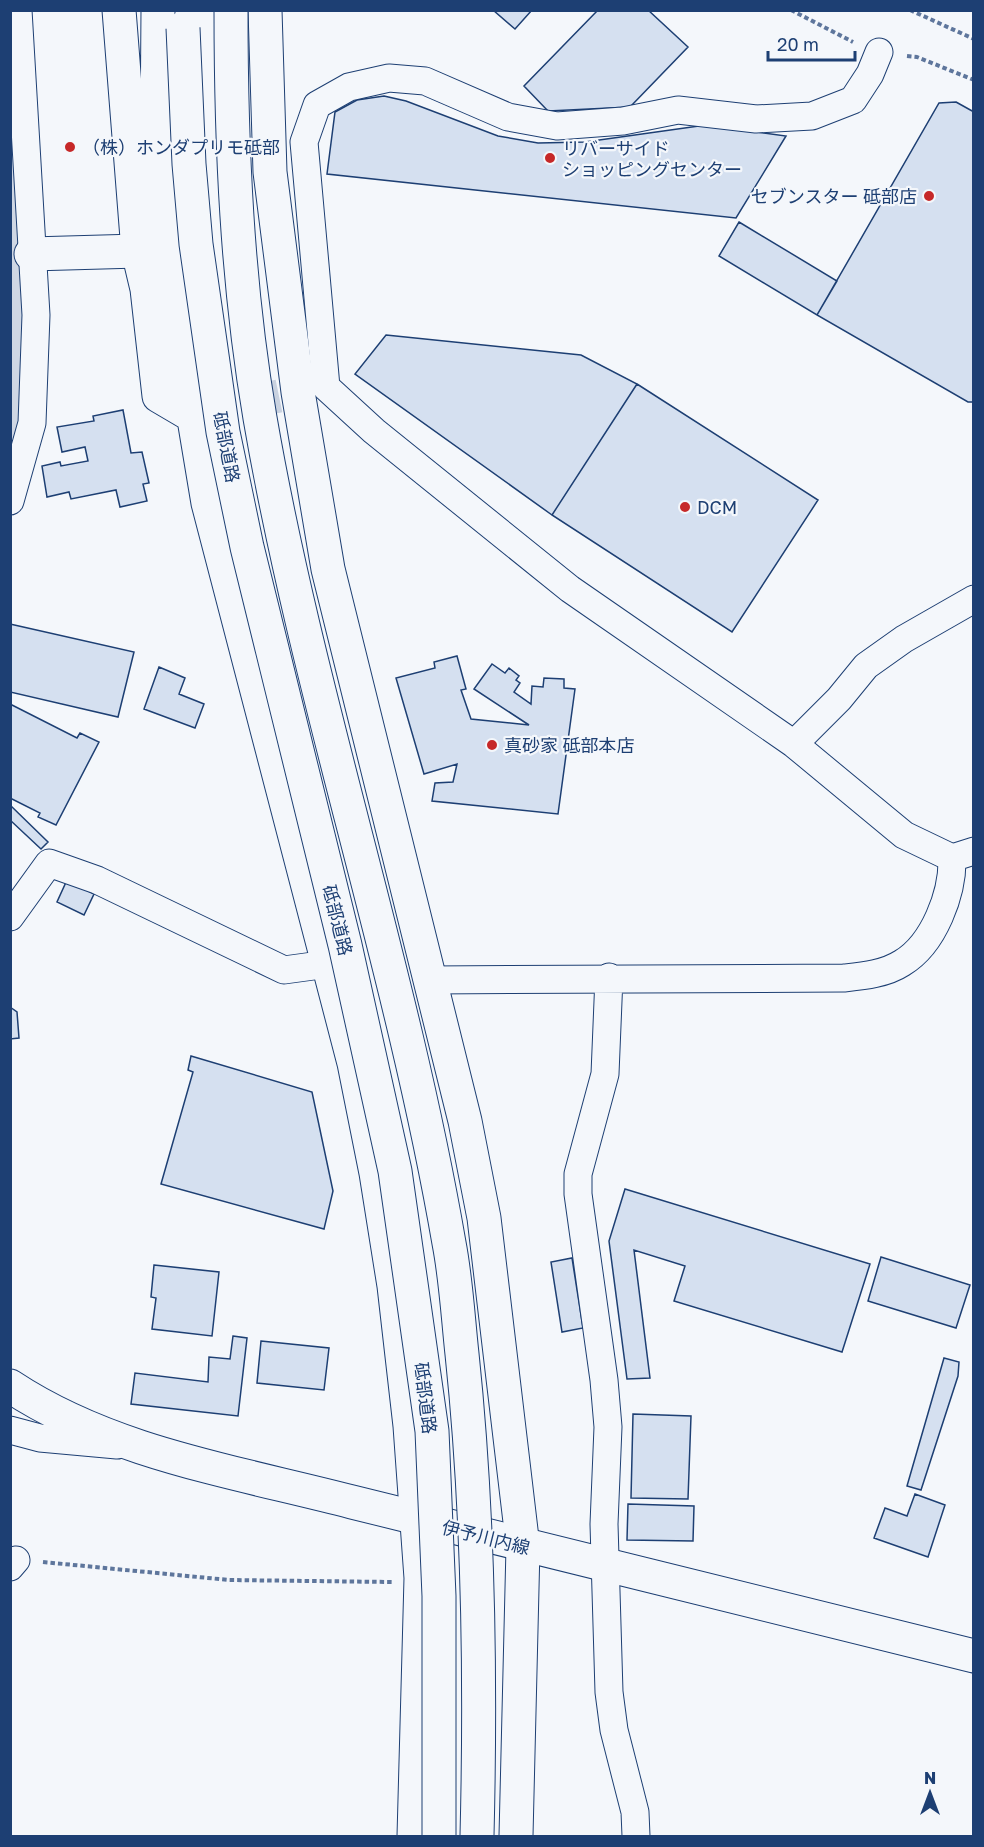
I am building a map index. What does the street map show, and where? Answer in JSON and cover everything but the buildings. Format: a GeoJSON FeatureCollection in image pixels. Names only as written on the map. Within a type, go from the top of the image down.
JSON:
{"type":"FeatureCollection","features":[{"type":"Feature","properties":{"kind":"main road"},"geometry":{"type":"LineString","coordinates":[[231,10],[235,199],[244,299],[261,423],[285,540],[347,803],[416,1071],[450,1247],[470,1433],[479,1625],[477,1836]]}},
{"type":"Feature","properties":{"kind":"main road"},"geometry":{"type":"LineString","coordinates":[[265,10],[270,172],[328,569],[465,1121],[484,1218],[523,1547],[516,1836]]}},
{"type":"Feature","properties":{"kind":"main road"},"geometry":{"type":"LineString","coordinates":[[197,414],[159,396],[147,289],[138,251],[132,199],[120,21],[170,20],[157,139],[162,229],[197,414],[208,503],[354,1063],[376,1173],[397,1310],[418,1519],[421,1578],[414,1836]]}},
{"type":"Feature","properties":{"kind":"main road","name":"砥部道路"},"geometry":{"type":"LineString","coordinates":[[170,20],[189,164],[196,244],[223,432],[247,547],[345,945],[395,1171],[432,1431],[439,1596],[439,1836]]}},
{"type":"Feature","properties":{"kind":"main road"},"geometry":{"type":"LineString","coordinates":[[132,199],[140,210],[162,229]]}},
{"type":"Feature","properties":{"kind":"main road"},"geometry":{"type":"LineString","coordinates":[[31,254],[138,251],[151,243],[162,229]]}},
{"type":"Feature","properties":{"kind":"main road","name":"伊予川内線"},"geometry":{"type":"LineString","coordinates":[[10,1386],[80,1425],[142,1448],[523,1547],[606,1565],[974,1656]]}},
{"type":"Feature","properties":{"kind":"street"},"geometry":{"type":"LineString","coordinates":[[10,501],[32,423],[36,315],[18,10]]}},
{"type":"Feature","properties":{"kind":"street"},"geometry":{"type":"LineString","coordinates":[[429,980],[609,977],[844,978],[870,975],[901,964],[917,951],[928,936],[963,854],[904,835],[794,744],[570,589],[374,431],[301,391],[304,142],[317,105],[349,87],[389,78],[425,81],[508,117],[557,126],[623,121],[678,110],[756,119],[812,116],[853,100],[870,74],[879,52]]}},
{"type":"Feature","properties":{"kind":"street"},"geometry":{"type":"LineString","coordinates":[[794,744],[839,699],[866,666],[904,639],[974,599]]}},
{"type":"Feature","properties":{"kind":"street"},"geometry":{"type":"LineString","coordinates":[[10,917],[49,863],[97,880],[284,970],[328,964]]}},
{"type":"Feature","properties":{"kind":"street"},"geometry":{"type":"LineString","coordinates":[[609,977],[605,1074],[578,1174],[578,1194],[604,1380],[608,1427],[604,1524],[609,1692],[614,1730],[634,1812],[636,1836]]}},
{"type":"Feature","properties":{"kind":"street"},"geometry":{"type":"LineString","coordinates":[[10,1430],[40,1438],[142,1448]]}},
{"type":"Feature","properties":{"kind":"path"},"geometry":{"type":"LineString","coordinates":[[910,10],[974,39]]}},
{"type":"Feature","properties":{"kind":"path"},"geometry":{"type":"LineString","coordinates":[[13,1563],[228,1580],[384,1582],[421,1578]]}},
{"type":"Feature","properties":{"kind":"waterway"},"geometry":{"type":"LineString","coordinates":[[10,144],[21,304],[20,414],[10,446]]}},
{"type":"Feature","properties":{"kind":"tunnel"},"geometry":{"type":"LineString","coordinates":[[202,412],[279,396]]}},
{"type":"Feature","properties":{"kind":"place","name":"（株）ホンダプリモ砥部"},"geometry":{"type":"Point","coordinates":[70,147]}},
{"type":"Feature","properties":{"kind":"place","name":"リバーサイド ショッピングセンター"},"geometry":{"type":"Point","coordinates":[550,158]}},
{"type":"Feature","properties":{"kind":"place","name":"セブンスター 砥部店"},"geometry":{"type":"Point","coordinates":[929,196]}},
{"type":"Feature","properties":{"kind":"place","name":"DCM"},"geometry":{"type":"Point","coordinates":[685,507]}},
{"type":"Feature","properties":{"kind":"place","name":"真砂家 砥部本店"},"geometry":{"type":"Point","coordinates":[492,745]}}]}
